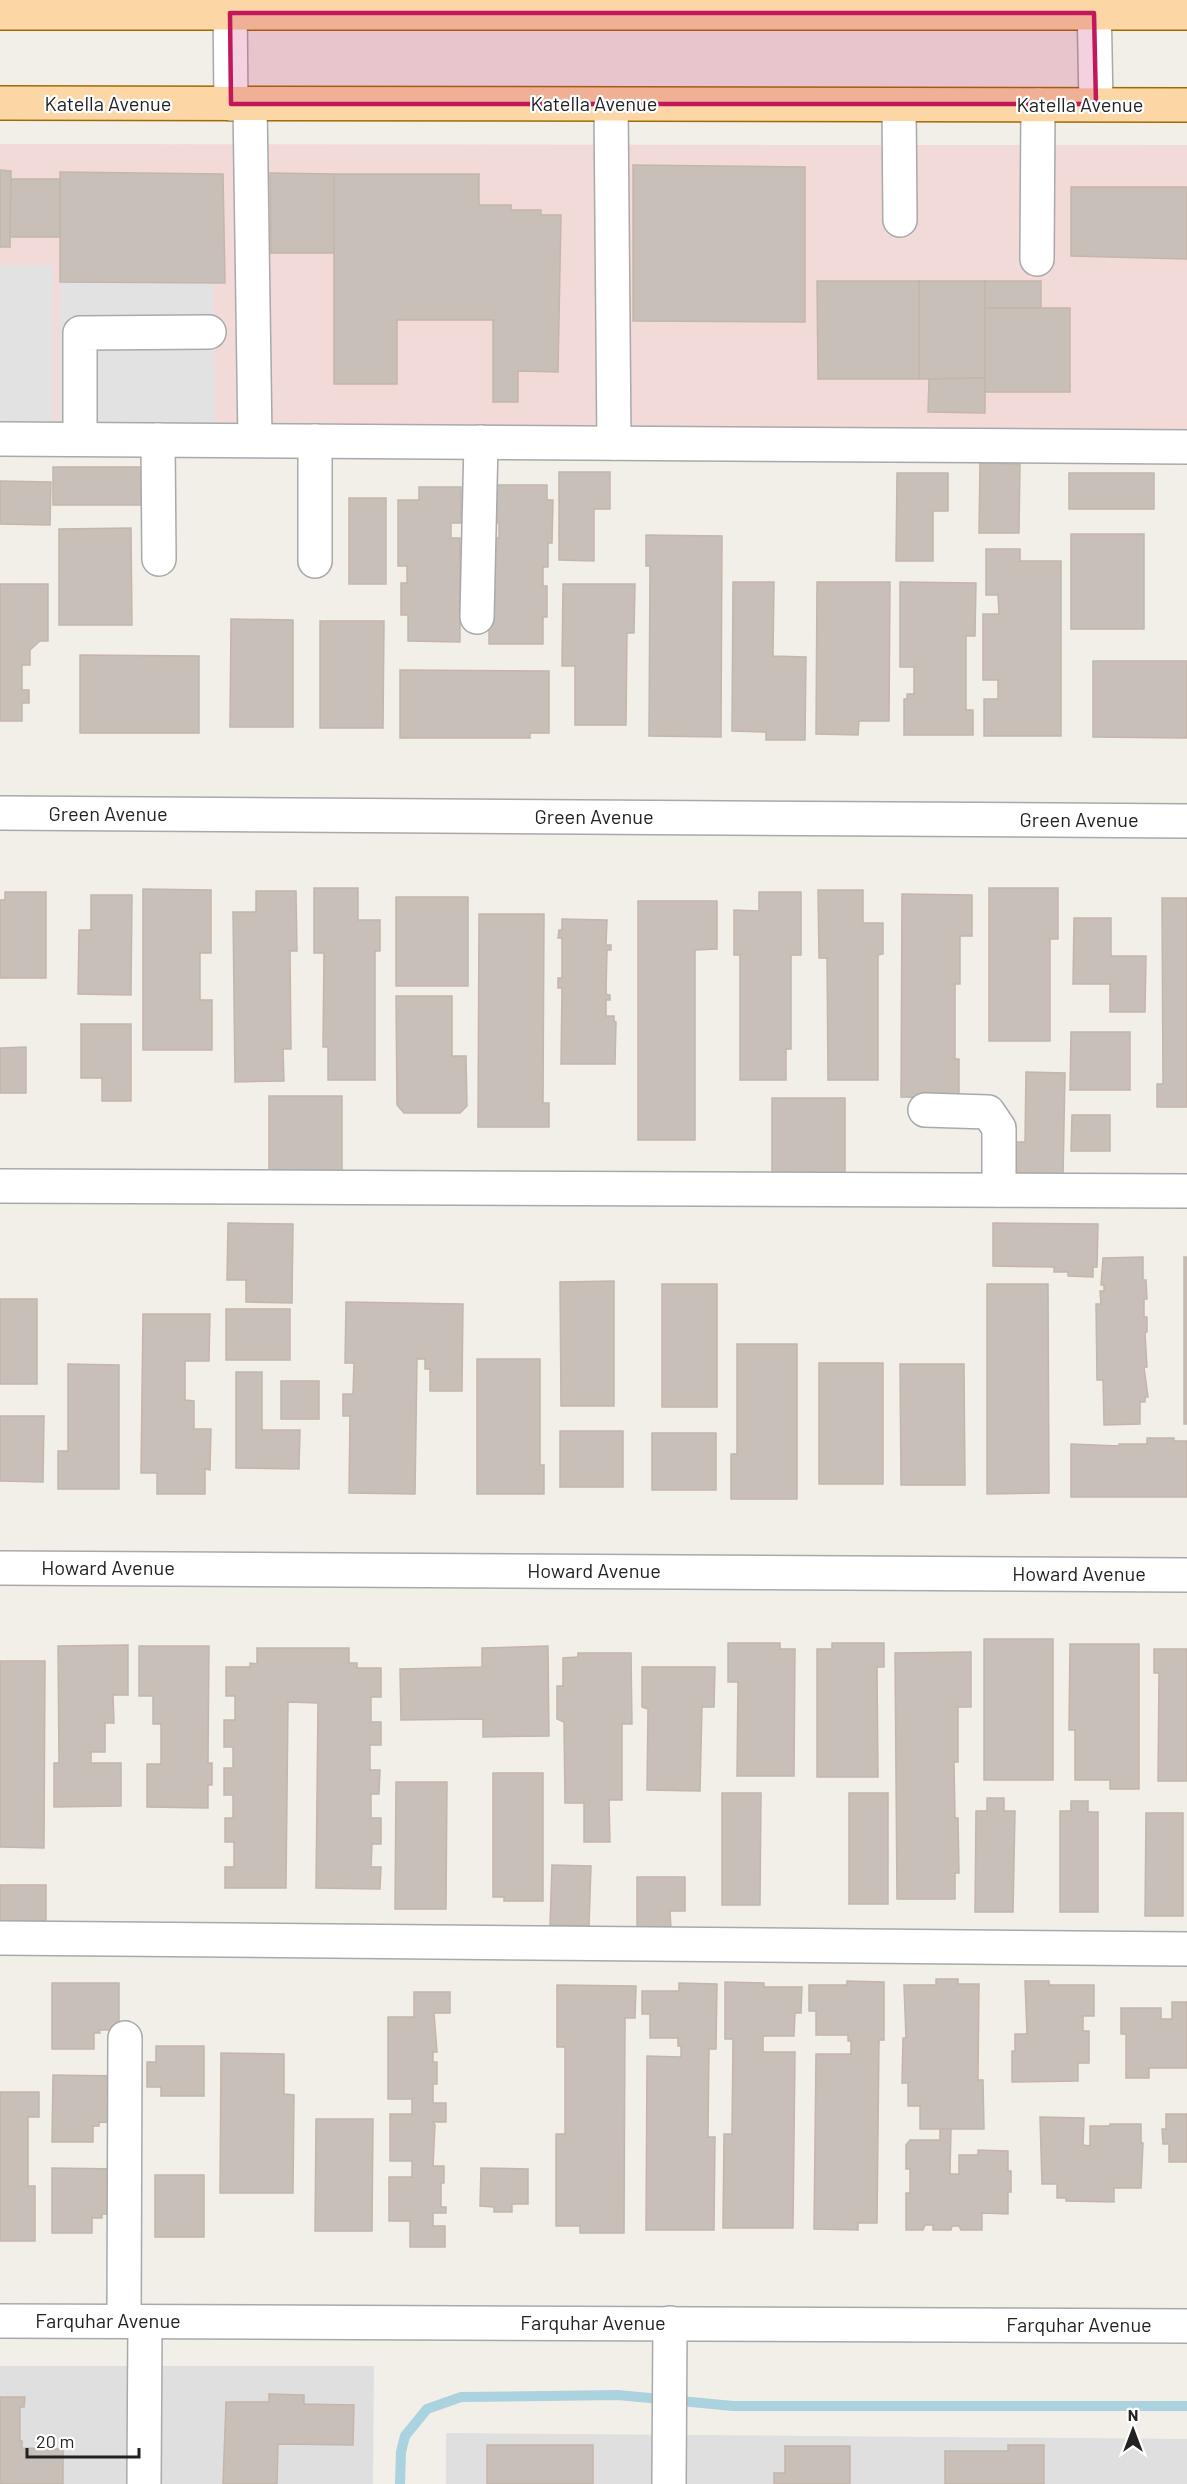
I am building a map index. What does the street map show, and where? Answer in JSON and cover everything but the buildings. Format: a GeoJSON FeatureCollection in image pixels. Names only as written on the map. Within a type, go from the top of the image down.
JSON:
{"type":"FeatureCollection","features":[{"type":"Feature","properties":{"kind":"main road"},"geometry":{"type":"LineString","coordinates":[[0,13],[230,6],[1094,6],[1187,13]]}},
{"type":"Feature","properties":{"kind":"main road","name":"Katella Avenue"},"geometry":{"type":"LineString","coordinates":[[0,103],[1187,105]]}},
{"type":"Feature","properties":{"kind":"street"},"geometry":{"type":"LineString","coordinates":[[230,6],[241,104],[255,440]]}},
{"type":"Feature","properties":{"kind":"street"},"geometry":{"type":"LineString","coordinates":[[1094,6],[1096,104]]}},
{"type":"Feature","properties":{"kind":"street"},"geometry":{"type":"LineString","coordinates":[[611,105],[614,443]]}},
{"type":"Feature","properties":{"kind":"street"},"geometry":{"type":"LineString","coordinates":[[899,105],[900,220]]}},
{"type":"Feature","properties":{"kind":"street"},"geometry":{"type":"LineString","coordinates":[[1037,259],[1038,105]]}},
{"type":"Feature","properties":{"kind":"street"},"geometry":{"type":"LineString","coordinates":[[80,439],[80,333],[209,332]]}},
{"type":"Feature","properties":{"kind":"street"},"geometry":{"type":"LineString","coordinates":[[0,439],[1187,447]]}},
{"type":"Feature","properties":{"kind":"street"},"geometry":{"type":"LineString","coordinates":[[158,440],[159,559]]}},
{"type":"Feature","properties":{"kind":"street"},"geometry":{"type":"LineString","coordinates":[[315,441],[315,561]]}},
{"type":"Feature","properties":{"kind":"street"},"geometry":{"type":"LineString","coordinates":[[477,617],[481,442]]}},
{"type":"Feature","properties":{"kind":"street","name":"Green Avenue"},"geometry":{"type":"LineString","coordinates":[[0,813],[1187,820]]}},
{"type":"Feature","properties":{"kind":"street"},"geometry":{"type":"LineString","coordinates":[[925,1110],[988,1112],[999,1128],[999,1190]]}},
{"type":"Feature","properties":{"kind":"street"},"geometry":{"type":"LineString","coordinates":[[0,1186],[1187,1191]]}},
{"type":"Feature","properties":{"kind":"street","name":"Howard Avenue"},"geometry":{"type":"LineString","coordinates":[[0,1568],[1187,1575]]}},
{"type":"Feature","properties":{"kind":"street"},"geometry":{"type":"LineString","coordinates":[[0,1938],[1187,1949]]}},
{"type":"Feature","properties":{"kind":"street"},"geometry":{"type":"LineString","coordinates":[[125,2038],[134,2322],[144,2484]]}},
{"type":"Feature","properties":{"kind":"street","name":"Farquhar Avenue"},"geometry":{"type":"LineString","coordinates":[[0,2321],[1187,2326]]}},
{"type":"Feature","properties":{"kind":"street"},"geometry":{"type":"LineString","coordinates":[[669,2484],[670,2323]]}},
{"type":"Feature","properties":{"kind":"highlighted area"},"geometry":{"type":"Polygon","coordinates":[[[230,13],[1094,13],[1096,104],[231,104],[230,13]]]}},
{"type":"Feature","properties":{"kind":"shaded area"},"geometry":{"type":"Polygon","coordinates":[[[0,144],[1187,145],[1187,463],[0,454],[0,144]]]}},
{"type":"Feature","properties":{"kind":"shaded area"},"geometry":{"type":"Polygon","coordinates":[[[0,265],[53,265],[53,425],[0,425],[0,265]]]}},
{"type":"Feature","properties":{"kind":"shaded area"},"geometry":{"type":"Polygon","coordinates":[[[60,282],[213,283],[215,425],[59,423],[60,282]]]}},
{"type":"Feature","properties":{"kind":"shaded area"},"geometry":{"type":"Polygon","coordinates":[[[0,2366],[374,2366],[373,2484],[0,2484],[0,2366]]]}},
{"type":"Feature","properties":{"kind":"shaded area"},"geometry":{"type":"Polygon","coordinates":[[[446,2433],[1187,2439],[1187,2484],[446,2484],[446,2433]]]}},
{"type":"Feature","properties":{"kind":"waterway"},"geometry":{"type":"LineString","coordinates":[[400,2484],[401,2452],[405,2436],[427,2409],[461,2397],[618,2395],[733,2406],[1187,2406]]}}]}
